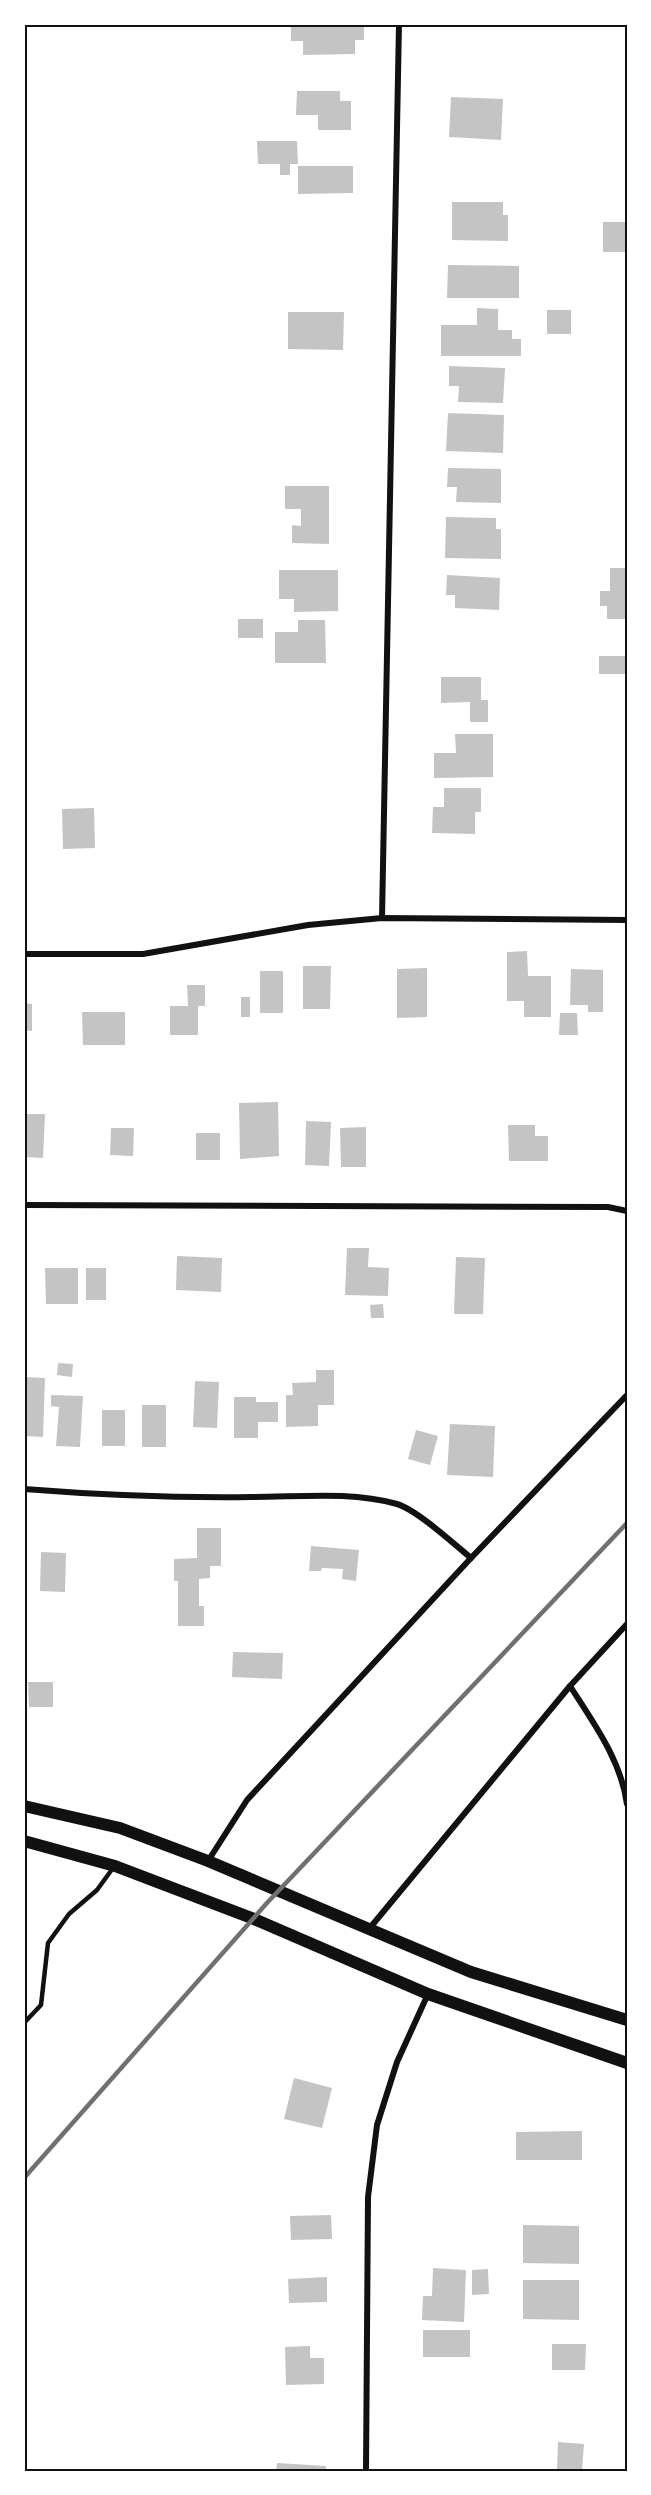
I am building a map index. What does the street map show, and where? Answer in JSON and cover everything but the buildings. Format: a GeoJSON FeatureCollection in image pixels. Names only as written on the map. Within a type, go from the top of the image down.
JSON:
{"type":"FeatureCollection","features":[{"type":"Feature","properties":{"kind":"main road"},"geometry":{"type":"LineString","coordinates":[[24,1806],[120,1828],[208,1861],[471,1972],[627,2020]]}},
{"type":"Feature","properties":{"kind":"main road"},"geometry":{"type":"LineString","coordinates":[[24,1841],[115,1866],[254,1919],[428,1994],[627,2063]]}},
{"type":"Feature","properties":{"kind":"street"},"geometry":{"type":"LineString","coordinates":[[382,918],[399,24]]}},
{"type":"Feature","properties":{"kind":"street"},"geometry":{"type":"LineString","coordinates":[[24,954],[143,954],[308,925],[382,918],[627,920]]}},
{"type":"Feature","properties":{"kind":"street"},"geometry":{"type":"LineString","coordinates":[[24,1205],[596,1207],[627,1211]]}},
{"type":"Feature","properties":{"kind":"street"},"geometry":{"type":"LineString","coordinates":[[208,1861],[247,1800],[471,1558],[627,1395]]}},
{"type":"Feature","properties":{"kind":"street"},"geometry":{"type":"LineString","coordinates":[[24,1490],[106,1496],[352,1496],[400,1504],[471,1558]]}},
{"type":"Feature","properties":{"kind":"street"},"geometry":{"type":"LineString","coordinates":[[369,1929],[570,1686],[627,1624]]}},
{"type":"Feature","properties":{"kind":"street"},"geometry":{"type":"LineString","coordinates":[[570,1686],[604,1740],[625,1788],[627,1804]]}},
{"type":"Feature","properties":{"kind":"street"},"geometry":{"type":"LineString","coordinates":[[366,2471],[368,2197],[377,2125],[397,2062],[428,1994]]}},
{"type":"Feature","properties":{"kind":"lane"},"geometry":{"type":"LineString","coordinates":[[24,2023],[41,2005],[48,1943],[69,1914],[97,1890],[115,1866]]}},
{"type":"Feature","properties":{"kind":"railway"},"geometry":{"type":"LineString","coordinates":[[24,2178],[266,1904],[627,1523]]}}]}
